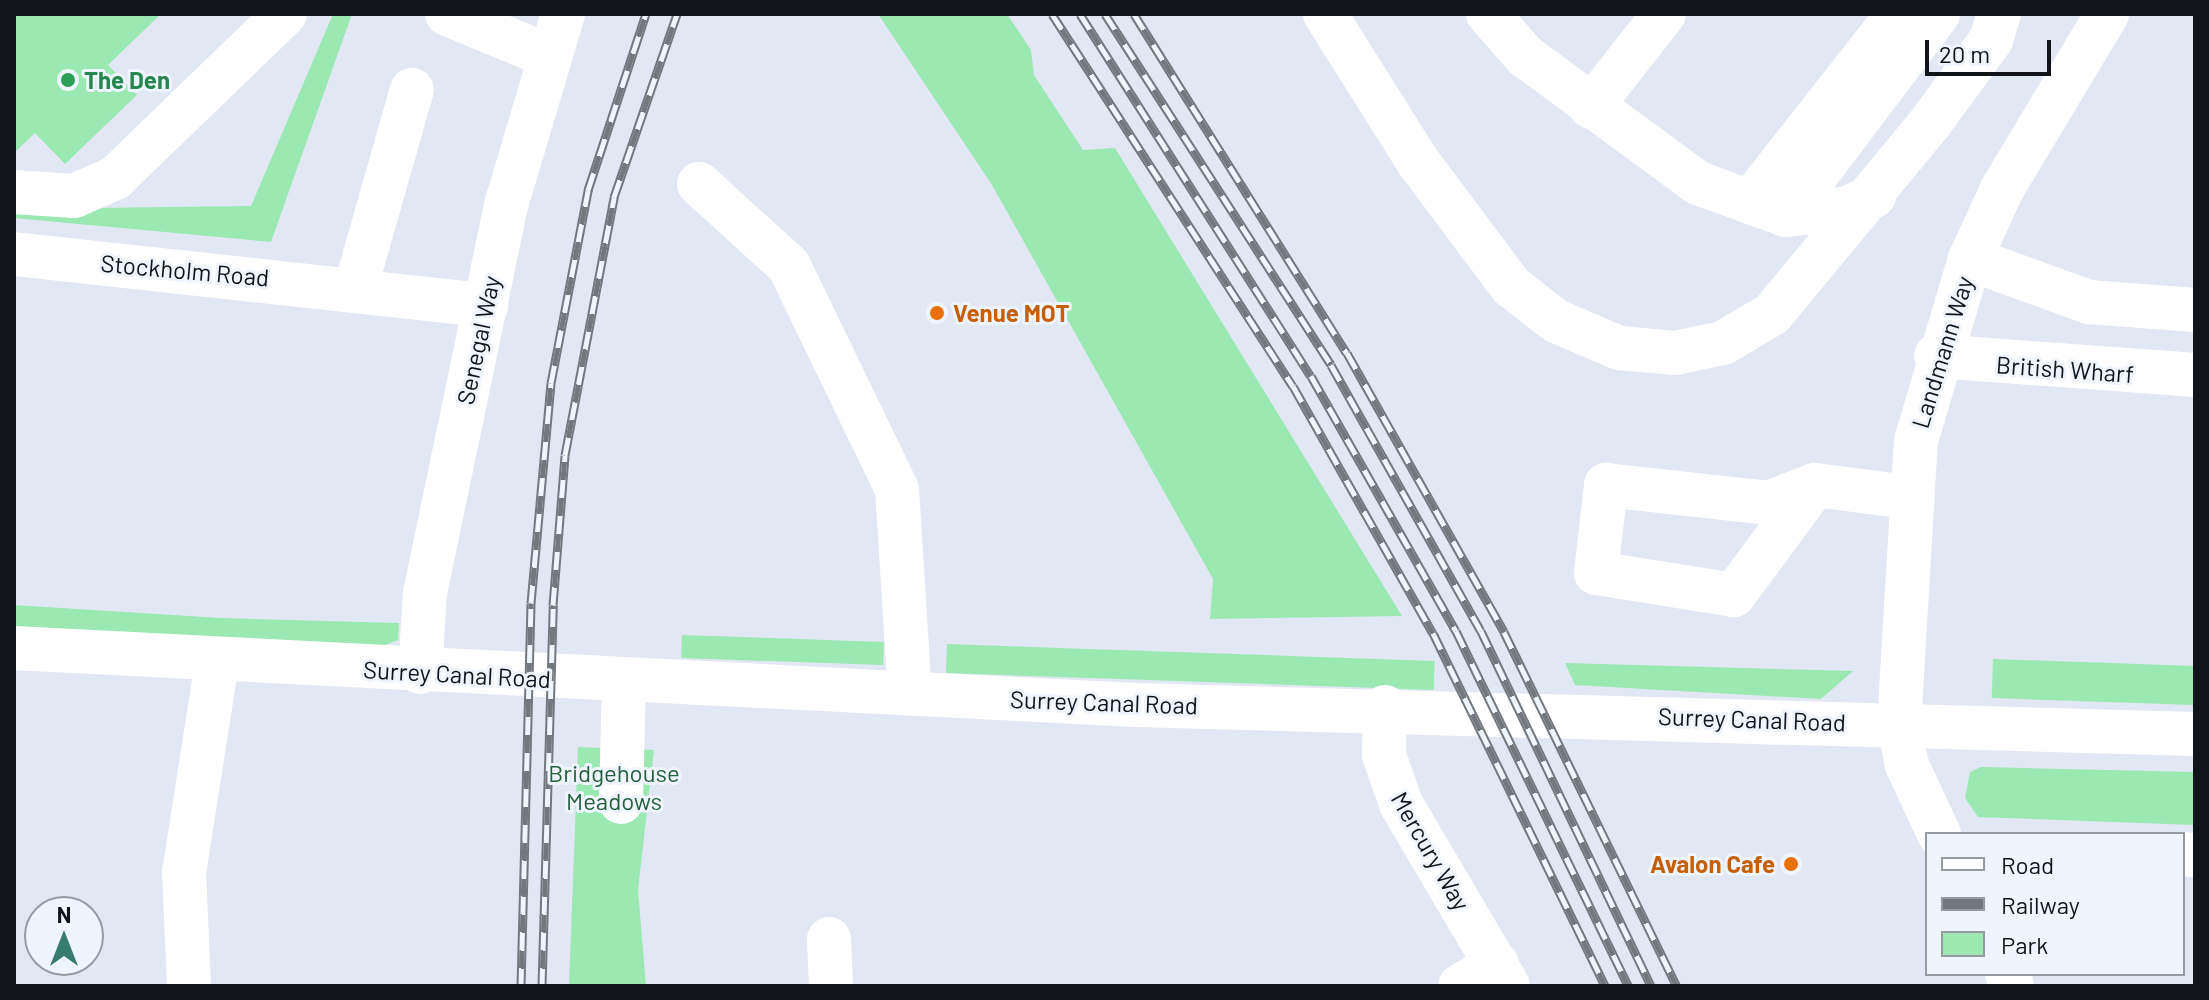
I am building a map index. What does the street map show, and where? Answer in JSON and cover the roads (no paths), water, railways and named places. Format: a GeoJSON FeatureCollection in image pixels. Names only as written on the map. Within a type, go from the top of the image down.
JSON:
{"type":"FeatureCollection","features":[{"type":"Feature","properties":{"kind":"street"},"geometry":{"type":"LineString","coordinates":[[14,192],[74,196],[115,178],[285,14]]}},
{"type":"Feature","properties":{"kind":"street"},"geometry":{"type":"LineString","coordinates":[[447,14],[549,56]]}},
{"type":"Feature","properties":{"kind":"street","name":"Senegal Way"},"geometry":{"type":"LineString","coordinates":[[420,672],[425,593],[486,305],[549,56],[563,14]]}},
{"type":"Feature","properties":{"kind":"street"},"geometry":{"type":"LineString","coordinates":[[1325,14],[1419,163],[1480,252],[1556,321],[1619,348],[1675,353],[1723,343],[1772,314],[1874,196],[1980,56],[1999,14]]}},
{"type":"Feature","properties":{"kind":"street"},"geometry":{"type":"LineString","coordinates":[[1488,14],[1505,40],[1591,107],[1698,183],[1768,208],[1837,210],[1874,196]]}},
{"type":"Feature","properties":{"kind":"street"},"geometry":{"type":"LineString","coordinates":[[1591,107],[1664,14]]}},
{"type":"Feature","properties":{"kind":"street"},"geometry":{"type":"LineString","coordinates":[[1768,208],[1898,14]]}},
{"type":"Feature","properties":{"kind":"street"},"geometry":{"type":"LineString","coordinates":[[1768,208],[1938,14]]}},
{"type":"Feature","properties":{"kind":"street","name":"Landmann Way"},"geometry":{"type":"LineString","coordinates":[[1938,832],[1907,765],[1899,725],[1909,497],[1936,356],[1970,259],[2002,189],[2107,14]]}},
{"type":"Feature","properties":{"kind":"street"},"geometry":{"type":"LineString","coordinates":[[356,286],[412,90]]}},
{"type":"Feature","properties":{"kind":"street"},"geometry":{"type":"LineString","coordinates":[[699,184],[789,266],[897,489],[910,694]]}},
{"type":"Feature","properties":{"kind":"street","name":"Stockholm Road"},"geometry":{"type":"LineString","coordinates":[[14,254],[356,286],[486,305]]}},
{"type":"Feature","properties":{"kind":"street"},"geometry":{"type":"LineString","coordinates":[[1970,259],[2089,302],[2195,310]]}},
{"type":"Feature","properties":{"kind":"street","name":"British Wharf"},"geometry":{"type":"LineString","coordinates":[[1936,356],[2195,375]]}},
{"type":"Feature","properties":{"kind":"street"},"geometry":{"type":"LineString","coordinates":[[1815,485],[1734,595],[1596,573],[1606,485],[1768,503],[1815,485],[1909,497]]}},
{"type":"Feature","properties":{"kind":"street","name":"Surrey Canal Road"},"geometry":{"type":"LineString","coordinates":[[14,648],[624,683],[2195,734]]}},
{"type":"Feature","properties":{"kind":"street"},"geometry":{"type":"LineString","coordinates":[[189,986],[184,873],[217,662]]}},
{"type":"Feature","properties":{"kind":"street"},"geometry":{"type":"LineString","coordinates":[[621,802],[624,683]]}},
{"type":"Feature","properties":{"kind":"street","name":"Mercury Way"},"geometry":{"type":"LineString","coordinates":[[1385,707],[1384,755],[1401,804],[1502,975]]}},
{"type":"Feature","properties":{"kind":"street"},"geometry":{"type":"LineString","coordinates":[[829,939],[831,986]]}},
{"type":"Feature","properties":{"kind":"street"},"geometry":{"type":"LineString","coordinates":[[1460,986],[1502,975]]}},
{"type":"Feature","properties":{"kind":"railway"},"geometry":{"type":"LineString","coordinates":[[521,986],[531,603],[551,383],[588,190],[646,14]]}},
{"type":"Feature","properties":{"kind":"railway"},"geometry":{"type":"LineString","coordinates":[[542,986],[553,605],[565,455],[614,197],[677,14]]}},
{"type":"Feature","properties":{"kind":"railway"},"geometry":{"type":"LineString","coordinates":[[1052,14],[1293,386],[1433,633],[1605,986]]}},
{"type":"Feature","properties":{"kind":"railway"},"geometry":{"type":"LineString","coordinates":[[1080,14],[1311,376],[1456,631],[1628,986]]}},
{"type":"Feature","properties":{"kind":"railway"},"geometry":{"type":"LineString","coordinates":[[1105,14],[1331,365],[1481,631],[1651,986]]}},
{"type":"Feature","properties":{"kind":"railway"},"geometry":{"type":"LineString","coordinates":[[1134,14],[1347,353],[1504,632],[1677,986]]}},
{"type":"Feature","properties":{"kind":"place","name":"The Den"},"geometry":{"type":"Point","coordinates":[68,80]}},
{"type":"Feature","properties":{"kind":"place","name":"Venue MOT"},"geometry":{"type":"Point","coordinates":[937,313]}},
{"type":"Feature","properties":{"kind":"place","name":"Avalon Cafe"},"geometry":{"type":"Point","coordinates":[1791,864]}},
{"type":"Feature","properties":{"kind":"park label","name":"Bridgehouse Meadows"},"geometry":{"type":"Point","coordinates":[614,787]}}]}
